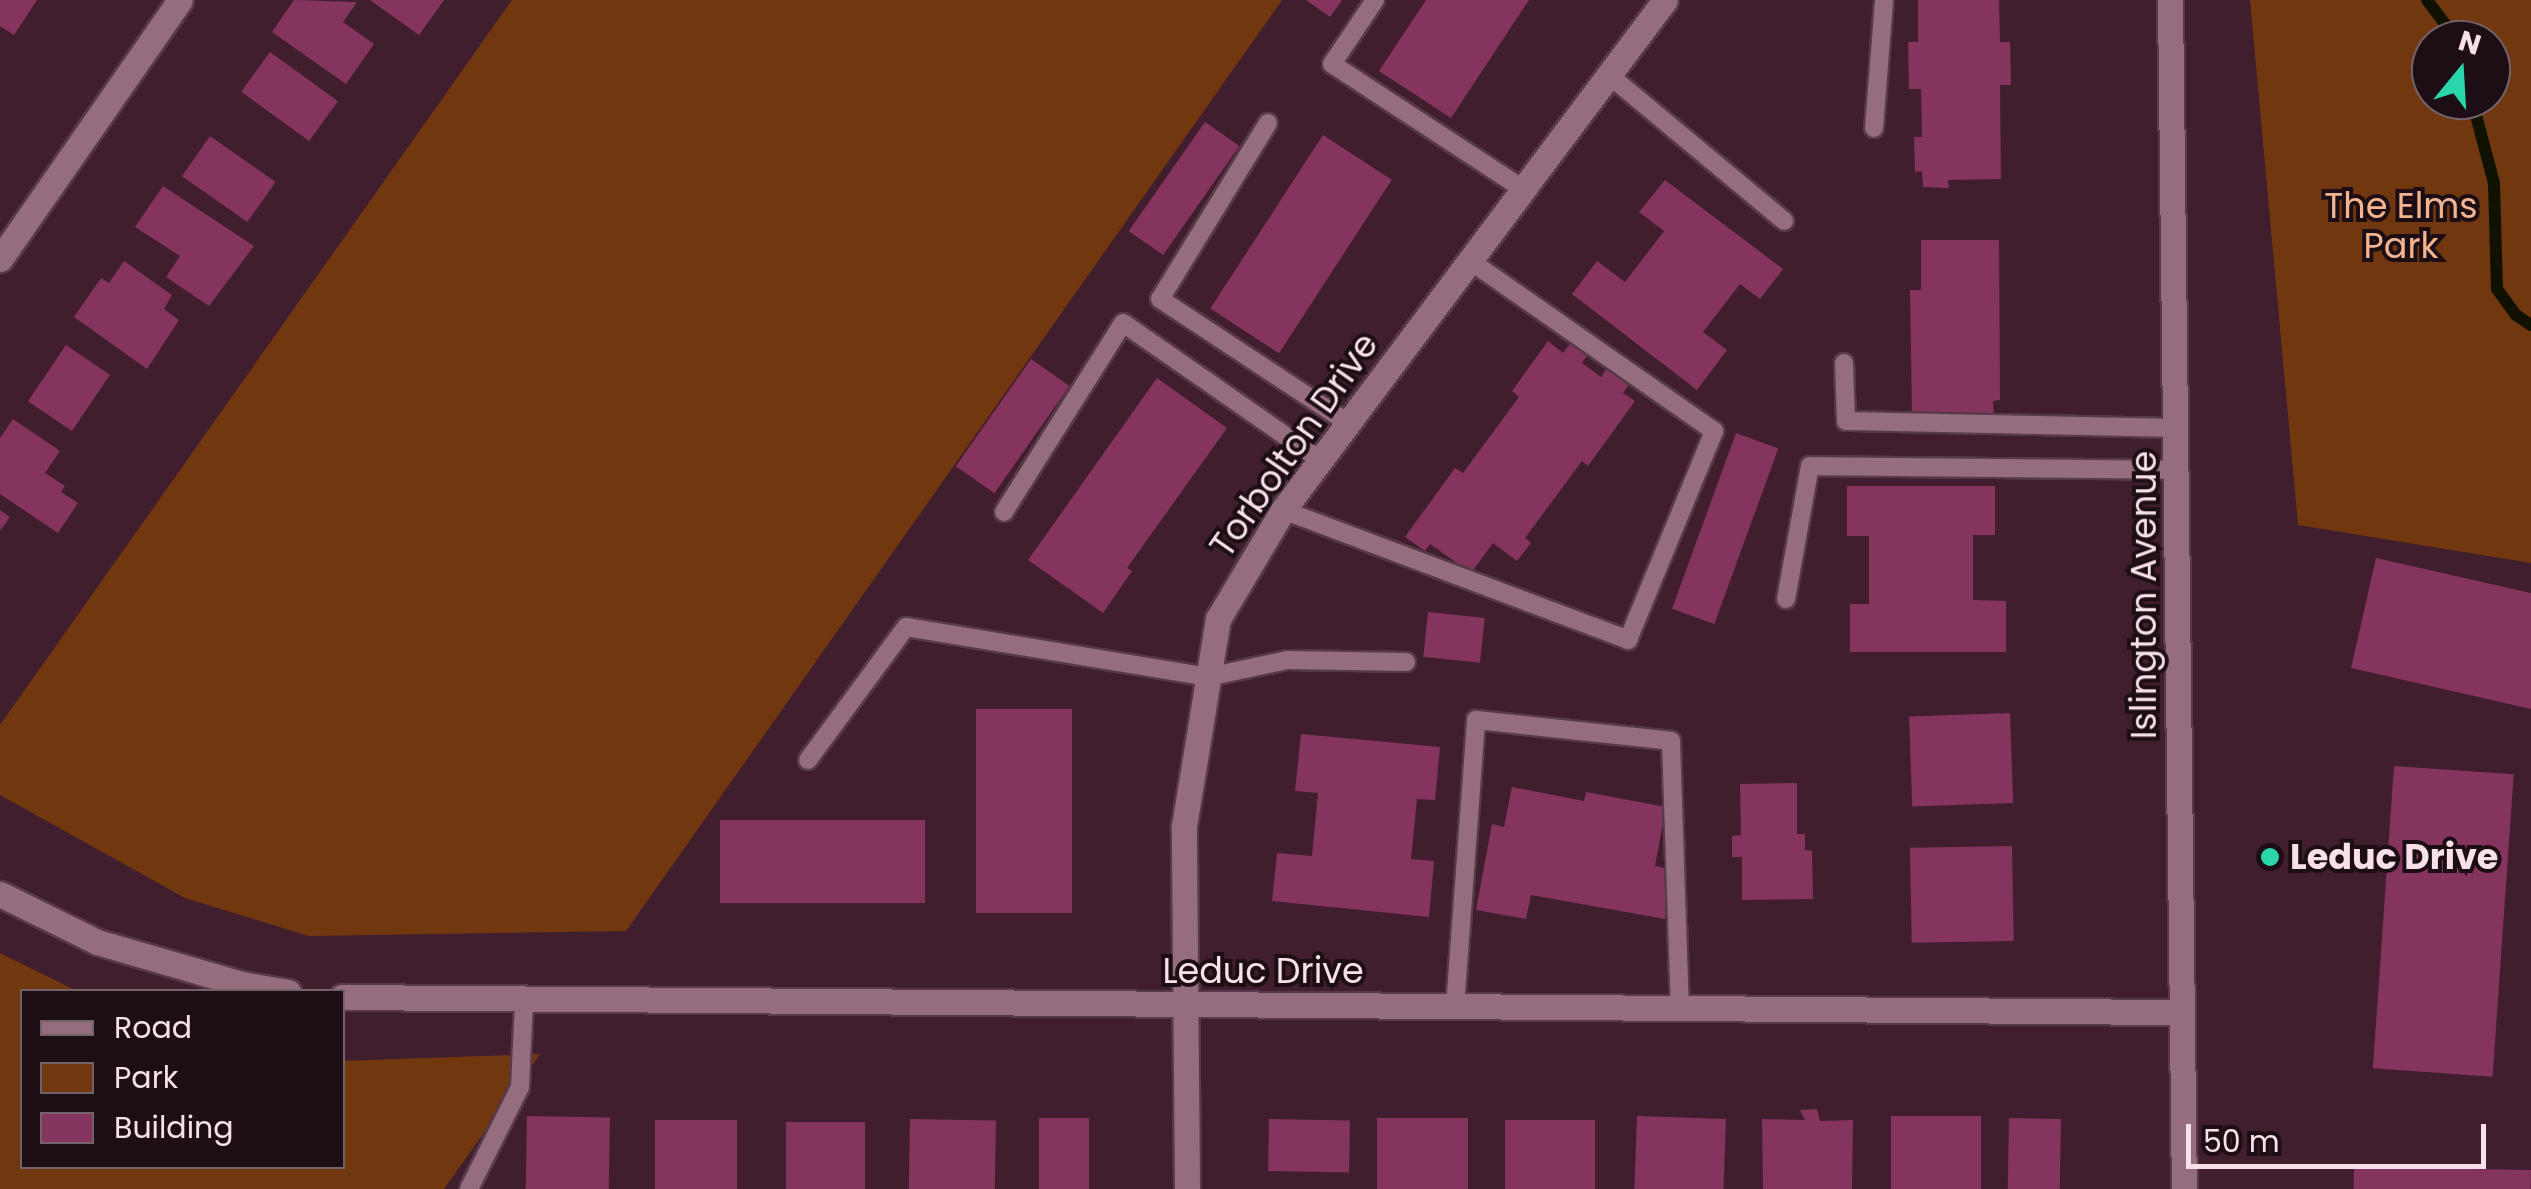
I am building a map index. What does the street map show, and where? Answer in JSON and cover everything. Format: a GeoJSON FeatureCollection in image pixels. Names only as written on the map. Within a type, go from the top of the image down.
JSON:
{"type":"FeatureCollection","features":[{"type":"Feature","properties":{"kind":"street"},"geometry":{"type":"LineString","coordinates":[[0,259],[180,0]]}},
{"type":"Feature","properties":{"kind":"street","name":"Torbolton Drive"},"geometry":{"type":"LineString","coordinates":[[1186,1189],[1184,826],[1218,620],[1283,510],[1666,0]]}},
{"type":"Feature","properties":{"kind":"street","name":"Islington Avenue"},"geometry":{"type":"LineString","coordinates":[[2170,0],[2184,1189]]}},
{"type":"Feature","properties":{"kind":"street"},"geometry":{"type":"LineString","coordinates":[[0,894],[97,942],[271,989]]}},
{"type":"Feature","properties":{"kind":"street","name":"Leduc Drive"},"geometry":{"type":"LineString","coordinates":[[345,998],[2182,1012]]}},
{"type":"Feature","properties":{"kind":"lane"},"geometry":{"type":"LineString","coordinates":[[1375,0],[1332,64],[1523,189]]}},
{"type":"Feature","properties":{"kind":"lane"},"geometry":{"type":"LineString","coordinates":[[1874,128],[1884,0]]}},
{"type":"Feature","properties":{"kind":"lane"},"geometry":{"type":"LineString","coordinates":[[1609,75],[1784,221]]}},
{"type":"Feature","properties":{"kind":"lane"},"geometry":{"type":"LineString","coordinates":[[1268,123],[1160,299],[1348,423]]}},
{"type":"Feature","properties":{"kind":"lane"},"geometry":{"type":"LineString","coordinates":[[1283,510],[1628,640],[1714,431],[1470,260]]}},
{"type":"Feature","properties":{"kind":"lane"},"geometry":{"type":"LineString","coordinates":[[1004,512],[1123,323],[1320,460]]}},
{"type":"Feature","properties":{"kind":"lane"},"geometry":{"type":"LineString","coordinates":[[1844,363],[1846,421],[2178,428]]}},
{"type":"Feature","properties":{"kind":"lane"},"geometry":{"type":"LineString","coordinates":[[1786,600],[1810,466],[2178,470]]}},
{"type":"Feature","properties":{"kind":"lane"},"geometry":{"type":"LineString","coordinates":[[808,760],[906,627],[1208,677],[1287,660],[1406,662]]}},
{"type":"Feature","properties":{"kind":"lane"},"geometry":{"type":"LineString","coordinates":[[1455,1008],[1476,720],[1670,740],[1680,1009]]}},
{"type":"Feature","properties":{"kind":"lane"},"geometry":{"type":"LineString","coordinates":[[469,1189],[520,1087],[524,1002]]}},
{"type":"Feature","properties":{"kind":"green space"},"geometry":{"type":"Polygon","coordinates":[[[512,0],[1282,0],[626,931],[309,936],[185,898],[0,795],[0,725],[512,0]]]}},
{"type":"Feature","properties":{"kind":"green space","name":"The Elms Park"},"geometry":{"type":"Polygon","coordinates":[[[2250,0],[2531,0],[2531,563],[2298,525],[2250,0]]]}},
{"type":"Feature","properties":{"kind":"green space"},"geometry":{"type":"Polygon","coordinates":[[[0,953],[73,989],[20,989],[20,1169],[345,1169],[345,1061],[540,1054],[444,1189],[0,1189],[0,953]]]}},
{"type":"Feature","properties":{"kind":"building"},"geometry":{"type":"Polygon","coordinates":[[[0,0],[37,0],[14,35],[0,26],[0,0]]]}},
{"type":"Feature","properties":{"kind":"building"},"geometry":{"type":"Polygon","coordinates":[[[294,0],[357,2],[343,22],[374,44],[346,84],[272,32],[294,0]]]}},
{"type":"Feature","properties":{"kind":"building"},"geometry":{"type":"Polygon","coordinates":[[[370,0],[444,0],[419,35],[370,0]]]}},
{"type":"Feature","properties":{"kind":"building"},"geometry":{"type":"Polygon","coordinates":[[[1306,0],[1342,0],[1330,17],[1306,0]]]}},
{"type":"Feature","properties":{"kind":"building"},"geometry":{"type":"Polygon","coordinates":[[[1426,0],[1529,0],[1451,118],[1379,71],[1426,0]]]}},
{"type":"Feature","properties":{"kind":"building"},"geometry":{"type":"Polygon","coordinates":[[[1918,0],[1999,0],[2000,42],[2010,42],[2011,85],[2000,85],[2001,179],[1948,180],[1949,188],[1923,187],[1922,171],[1915,172],[1914,137],[1922,137],[1921,89],[1909,89],[1908,42],[1918,42],[1918,0]]]}},
{"type":"Feature","properties":{"kind":"building"},"geometry":{"type":"Polygon","coordinates":[[[270,52],[338,101],[309,141],[241,92],[270,52]]]}},
{"type":"Feature","properties":{"kind":"building"},"geometry":{"type":"Polygon","coordinates":[[[1205,122],[1239,146],[1163,255],[1129,231],[1205,122]]]}},
{"type":"Feature","properties":{"kind":"building"},"geometry":{"type":"Polygon","coordinates":[[[1323,135],[1392,180],[1279,353],[1210,309],[1323,135]]]}},
{"type":"Feature","properties":{"kind":"building"},"geometry":{"type":"Polygon","coordinates":[[[210,136],[276,182],[247,222],[182,176],[210,136]]]}},
{"type":"Feature","properties":{"kind":"building"},"geometry":{"type":"Polygon","coordinates":[[[1665,180],[1783,269],[1760,299],[1740,284],[1703,332],[1727,350],[1697,390],[1572,294],[1597,261],[1625,282],[1664,231],[1639,212],[1665,180]]]}},
{"type":"Feature","properties":{"kind":"building"},"geometry":{"type":"Polygon","coordinates":[[[163,186],[254,246],[209,306],[166,277],[180,256],[135,227],[163,186]]]}},
{"type":"Feature","properties":{"kind":"building"},"geometry":{"type":"Polygon","coordinates":[[[1921,240],[1999,240],[2000,400],[1993,401],[1994,418],[1912,418],[1910,290],[1921,290],[1921,240]]]}},
{"type":"Feature","properties":{"kind":"building"},"geometry":{"type":"Polygon","coordinates":[[[124,261],[172,295],[164,309],[179,320],[147,369],[74,317],[101,278],[109,283],[124,261]]]}},
{"type":"Feature","properties":{"kind":"building"},"geometry":{"type":"Polygon","coordinates":[[[1548,341],[1563,353],[1572,341],[1589,353],[1582,363],[1601,377],[1608,366],[1631,382],[1623,393],[1635,401],[1588,466],[1582,461],[1525,538],[1531,543],[1517,561],[1493,543],[1471,573],[1430,544],[1425,551],[1405,537],[1455,468],[1463,473],[1519,397],[1512,391],[1548,341]]]}},
{"type":"Feature","properties":{"kind":"building"},"geometry":{"type":"Polygon","coordinates":[[[66,345],[110,375],[72,431],[28,401],[66,345]]]}},
{"type":"Feature","properties":{"kind":"building"},"geometry":{"type":"Polygon","coordinates":[[[1031,359],[1070,386],[994,493],[956,466],[1031,359]]]}},
{"type":"Feature","properties":{"kind":"building"},"geometry":{"type":"Polygon","coordinates":[[[1157,378],[1227,428],[1127,568],[1132,571],[1103,613],[1028,560],[1157,378]]]}},
{"type":"Feature","properties":{"kind":"building"},"geometry":{"type":"Polygon","coordinates":[[[13,419],[60,451],[45,473],[65,486],[61,492],[78,503],[58,533],[0,494],[0,438],[13,419]]]}},
{"type":"Feature","properties":{"kind":"building"},"geometry":{"type":"Polygon","coordinates":[[[1736,433],[1778,448],[1714,624],[1672,609],[1736,433]]]}},
{"type":"Feature","properties":{"kind":"building"},"geometry":{"type":"Polygon","coordinates":[[[1847,486],[1995,486],[1995,535],[1973,535],[1973,600],[2006,601],[2006,652],[1850,652],[1850,604],[1869,604],[1869,536],[1847,536],[1847,486]]]}},
{"type":"Feature","properties":{"kind":"building"},"geometry":{"type":"Polygon","coordinates":[[[0,510],[10,517],[0,531],[0,510]]]}},
{"type":"Feature","properties":{"kind":"building"},"geometry":{"type":"Polygon","coordinates":[[[2376,558],[2531,593],[2531,709],[2351,668],[2376,558]]]}},
{"type":"Feature","properties":{"kind":"building"},"geometry":{"type":"Polygon","coordinates":[[[1428,612],[1485,618],[1480,663],[1423,657],[1428,612]]]}},
{"type":"Feature","properties":{"kind":"building"},"geometry":{"type":"Polygon","coordinates":[[[976,709],[1072,709],[1072,913],[976,913],[976,709]]]}},
{"type":"Feature","properties":{"kind":"building"},"geometry":{"type":"Polygon","coordinates":[[[2010,713],[2013,803],[1912,806],[1909,717],[2010,713]]]}},
{"type":"Feature","properties":{"kind":"building"},"geometry":{"type":"Polygon","coordinates":[[[1301,734],[1440,747],[1435,800],[1417,799],[1411,859],[1434,861],[1429,917],[1272,901],[1277,853],[1312,856],[1318,793],[1295,791],[1301,734]]]}},
{"type":"Feature","properties":{"kind":"building"},"geometry":{"type":"Polygon","coordinates":[[[2394,766],[2514,774],[2493,1077],[2373,1068],[2394,766]]]}},
{"type":"Feature","properties":{"kind":"building"},"geometry":{"type":"Polygon","coordinates":[[[1797,783],[1797,834],[1805,834],[1805,850],[1812,851],[1813,899],[1742,900],[1742,857],[1732,857],[1732,836],[1741,835],[1740,784],[1797,783]]]}},
{"type":"Feature","properties":{"kind":"building"},"geometry":{"type":"Polygon","coordinates":[[[1512,787],[1584,801],[1586,792],[1666,807],[1655,866],[1674,870],[1665,919],[1531,895],[1526,919],[1476,910],[1492,824],[1504,827],[1512,787]]]}},
{"type":"Feature","properties":{"kind":"building"},"geometry":{"type":"Polygon","coordinates":[[[720,820],[925,820],[925,903],[720,903],[720,820]]]}},
{"type":"Feature","properties":{"kind":"building"},"geometry":{"type":"Polygon","coordinates":[[[2012,846],[2014,941],[1912,943],[1910,848],[2012,846]]]}},
{"type":"Feature","properties":{"kind":"building"},"geometry":{"type":"Polygon","coordinates":[[[1817,1109],[1820,1121],[1853,1120],[1852,1189],[1763,1189],[1762,1119],[1805,1120],[1800,1110],[1817,1109]]]}},
{"type":"Feature","properties":{"kind":"building"},"geometry":{"type":"Polygon","coordinates":[[[527,1116],[610,1117],[609,1189],[526,1189],[527,1116]]]}},
{"type":"Feature","properties":{"kind":"building"},"geometry":{"type":"Polygon","coordinates":[[[1637,1116],[1726,1119],[1724,1189],[1634,1189],[1637,1116]]]}},
{"type":"Feature","properties":{"kind":"building"},"geometry":{"type":"Polygon","coordinates":[[[1891,1116],[1981,1116],[1981,1189],[1891,1189],[1891,1116]]]}},
{"type":"Feature","properties":{"kind":"building"},"geometry":{"type":"Polygon","coordinates":[[[1039,1118],[1089,1118],[1089,1189],[1039,1189],[1039,1118]]]}},
{"type":"Feature","properties":{"kind":"building"},"geometry":{"type":"Polygon","coordinates":[[[1377,1118],[1468,1118],[1468,1189],[1377,1189],[1377,1118]]]}},
{"type":"Feature","properties":{"kind":"building"},"geometry":{"type":"Polygon","coordinates":[[[2009,1118],[2061,1119],[2060,1189],[2008,1189],[2009,1118]]]}},
{"type":"Feature","properties":{"kind":"building"},"geometry":{"type":"Polygon","coordinates":[[[910,1119],[996,1121],[995,1189],[909,1189],[910,1119]]]}},
{"type":"Feature","properties":{"kind":"building"},"geometry":{"type":"Polygon","coordinates":[[[1269,1119],[1350,1120],[1349,1172],[1268,1171],[1269,1119]]]}},
{"type":"Feature","properties":{"kind":"building"},"geometry":{"type":"Polygon","coordinates":[[[655,1120],[737,1120],[737,1189],[655,1189],[655,1120]]]}},
{"type":"Feature","properties":{"kind":"building"},"geometry":{"type":"Polygon","coordinates":[[[1505,1120],[1595,1120],[1595,1189],[1505,1189],[1505,1120]]]}},
{"type":"Feature","properties":{"kind":"building"},"geometry":{"type":"Polygon","coordinates":[[[786,1122],[865,1122],[865,1189],[786,1189],[786,1122]]]}},
{"type":"Feature","properties":{"kind":"building"},"geometry":{"type":"Polygon","coordinates":[[[2354,1167],[2531,1170],[2531,1189],[2354,1189],[2354,1167]]]}},
{"type":"Feature","properties":{"kind":"waterway"},"geometry":{"type":"LineString","coordinates":[[2427,0],[2442,20]]}},
{"type":"Feature","properties":{"kind":"waterway"},"geometry":{"type":"LineString","coordinates":[[2477,120],[2494,183],[2497,289],[2516,315],[2531,325]]}},
{"type":"Feature","properties":{"kind":"place","name":"Leduc Drive"},"geometry":{"type":"Point","coordinates":[2270,857]}}]}
